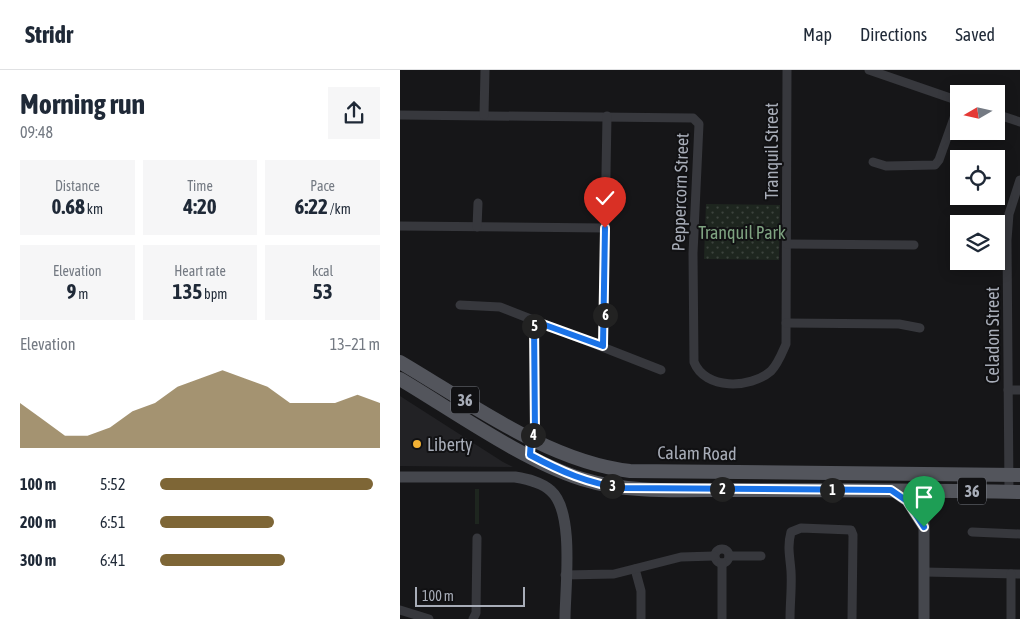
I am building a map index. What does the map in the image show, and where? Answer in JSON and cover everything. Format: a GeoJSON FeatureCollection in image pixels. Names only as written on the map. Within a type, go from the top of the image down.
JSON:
{"type":"FeatureCollection","features":[{"type":"Feature","properties":{"kind":"main road","name":"Calam Road"},"geometry":{"type":"LineString","coordinates":[[400,362],[531,439],[581,462],[630,471],[1014,475]]}},
{"type":"Feature","properties":{"kind":"main road","name":"36"},"geometry":{"type":"LineString","coordinates":[[400,379],[530,455]]}},
{"type":"Feature","properties":{"kind":"main road","name":"Calam Road"},"geometry":{"type":"LineString","coordinates":[[530,455],[565,474],[604,485],[676,489],[1014,492]]}},
{"type":"Feature","properties":{"kind":"street"},"geometry":{"type":"LineString","coordinates":[[484,115],[485,70]]}},
{"type":"Feature","properties":{"kind":"street","name":"Tranquil Street"},"geometry":{"type":"LineString","coordinates":[[786,323],[787,70]]}},
{"type":"Feature","properties":{"kind":"street"},"geometry":{"type":"LineString","coordinates":[[869,70],[950,99]]}},
{"type":"Feature","properties":{"kind":"street","name":"Peppercorn Street"},"geometry":{"type":"LineString","coordinates":[[400,115],[687,117],[699,124],[693,263],[693,355],[697,370],[703,377],[718,383],[740,383],[762,377],[772,370],[786,344],[786,323]]}},
{"type":"Feature","properties":{"kind":"street"},"geometry":{"type":"LineString","coordinates":[[603,346],[606,116]]}},
{"type":"Feature","properties":{"kind":"street"},"geometry":{"type":"LineString","coordinates":[[1005,117],[1020,122]]}},
{"type":"Feature","properties":{"kind":"street"},"geometry":{"type":"LineString","coordinates":[[873,162],[886,166],[935,166],[939,160],[950,128]]}},
{"type":"Feature","properties":{"kind":"street","name":"Celadon Street"},"geometry":{"type":"LineString","coordinates":[[1014,492],[1008,390],[1007,240],[1009,214],[1020,180]]}},
{"type":"Feature","properties":{"kind":"street"},"geometry":{"type":"LineString","coordinates":[[477,227],[478,203]]}},
{"type":"Feature","properties":{"kind":"street"},"geometry":{"type":"LineString","coordinates":[[400,226],[605,228]]}},
{"type":"Feature","properties":{"kind":"street"},"geometry":{"type":"LineString","coordinates":[[787,244],[914,245]]}},
{"type":"Feature","properties":{"kind":"street"},"geometry":{"type":"LineString","coordinates":[[460,306],[500,308],[603,346],[661,370]]}},
{"type":"Feature","properties":{"kind":"street"},"geometry":{"type":"LineString","coordinates":[[530,455],[531,439],[535,434],[534,321]]}},
{"type":"Feature","properties":{"kind":"street"},"geometry":{"type":"LineString","coordinates":[[786,323],[899,324],[920,328]]}},
{"type":"Feature","properties":{"kind":"street"},"geometry":{"type":"LineString","coordinates":[[1008,390],[1020,390]]}},
{"type":"Feature","properties":{"kind":"street"},"geometry":{"type":"LineString","coordinates":[[924,475],[924,619]]}},
{"type":"Feature","properties":{"kind":"street"},"geometry":{"type":"LineString","coordinates":[[400,477],[515,477],[528,479],[544,486],[558,499],[565,521],[565,619]]}},
{"type":"Feature","properties":{"kind":"street"},"geometry":{"type":"LineString","coordinates":[[891,490],[907,501],[924,527]]}},
{"type":"Feature","properties":{"kind":"street"},"geometry":{"type":"LineString","coordinates":[[790,619],[791,570],[788,558],[790,538],[795,529],[801,528],[850,530],[853,536],[852,619]]}},
{"type":"Feature","properties":{"kind":"street"},"geometry":{"type":"LineString","coordinates":[[972,532],[1020,534]]}},
{"type":"Feature","properties":{"kind":"street"},"geometry":{"type":"LineString","coordinates":[[473,619],[476,613],[477,538]]}},
{"type":"Feature","properties":{"kind":"street"},"geometry":{"type":"LineString","coordinates":[[714,556],[716,551],[723,549],[729,556],[760,556]]}},
{"type":"Feature","properties":{"kind":"street"},"geometry":{"type":"LineString","coordinates":[[565,575],[614,574],[681,557],[714,556]]}},
{"type":"Feature","properties":{"kind":"street"},"geometry":{"type":"LineString","coordinates":[[714,556],[717,561],[722,563]]}},
{"type":"Feature","properties":{"kind":"street"},"geometry":{"type":"LineString","coordinates":[[722,563],[728,560],[729,556]]}},
{"type":"Feature","properties":{"kind":"street"},"geometry":{"type":"LineString","coordinates":[[722,563],[722,619]]}},
{"type":"Feature","properties":{"kind":"street"},"geometry":{"type":"LineString","coordinates":[[635,569],[640,592],[641,619]]}},
{"type":"Feature","properties":{"kind":"street"},"geometry":{"type":"LineString","coordinates":[[924,572],[1015,574],[1011,619]]}},
{"type":"Feature","properties":{"kind":"street"},"geometry":{"type":"LineString","coordinates":[[400,610],[429,619]]}},
{"type":"Feature","properties":{"kind":"shaded area"},"geometry":{"type":"Polygon","coordinates":[[[400,396],[503,462],[513,467],[400,466],[400,396]]]}},
{"type":"Feature","properties":{"kind":"green space","name":"Tranquil Park"},"geometry":{"type":"Polygon","coordinates":[[[706,204],[780,205],[779,260],[704,259],[706,204]]]}},
{"type":"Feature","properties":{"kind":"green space"},"geometry":{"type":"Polygon","coordinates":[[[475,489],[479,489],[479,524],[475,524],[475,489]]]}},
{"type":"Feature","properties":{"kind":"place","name":"Liberty"},"geometry":{"type":"Point","coordinates":[417,444]}},
{"type":"Feature","properties":{"kind":"route"},"geometry":{"type":"LineString","coordinates":[[605,228],[603,346],[534,321],[535,434],[531,439],[530,455],[565,474],[604,485],[623,488],[891,490],[907,501],[924,527]]}}]}
